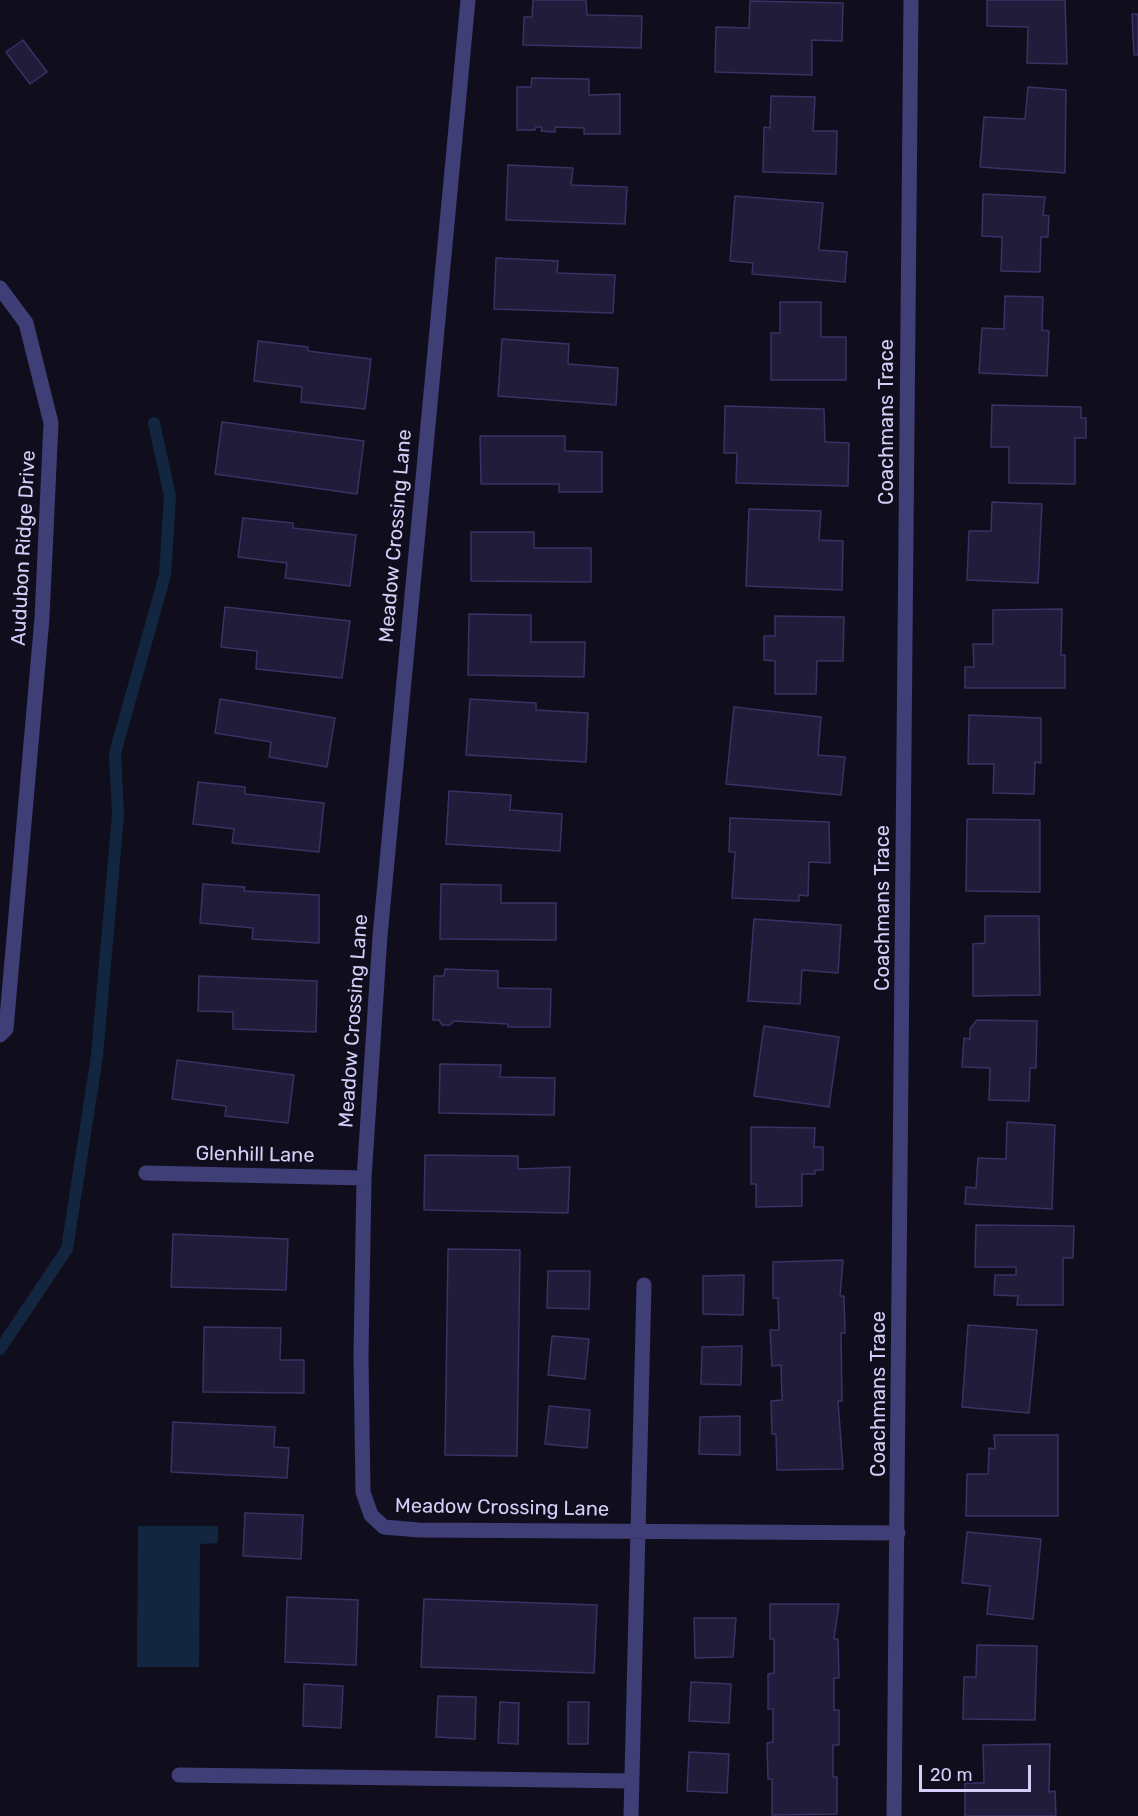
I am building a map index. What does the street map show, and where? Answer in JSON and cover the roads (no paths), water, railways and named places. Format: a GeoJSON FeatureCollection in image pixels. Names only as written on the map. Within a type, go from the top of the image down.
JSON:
{"type":"FeatureCollection","features":[{"type":"Feature","properties":{"kind":"street","name":"Meadow Crossing Lane"},"geometry":{"type":"LineString","coordinates":[[468,0],[382,912],[364,1178],[361,1356],[363,1492],[371,1515],[384,1527],[419,1530],[898,1533]]}},
{"type":"Feature","properties":{"kind":"street","name":"Coachmans Trace"},"geometry":{"type":"LineString","coordinates":[[894,1816],[911,0]]}},
{"type":"Feature","properties":{"kind":"street","name":"Audubon Ridge Drive"},"geometry":{"type":"LineString","coordinates":[[0,288],[26,322],[51,423],[42,618],[6,1029],[0,1035]]}},
{"type":"Feature","properties":{"kind":"street","name":"Glenhill Lane"},"geometry":{"type":"LineString","coordinates":[[146,1173],[364,1178]]}},
{"type":"Feature","properties":{"kind":"street"},"geometry":{"type":"LineString","coordinates":[[631,1816],[644,1285]]}},
{"type":"Feature","properties":{"kind":"street"},"geometry":{"type":"LineString","coordinates":[[179,1775],[632,1780]]}},
{"type":"Feature","properties":{"kind":"water"},"geometry":{"type":"Polygon","coordinates":[[[138,1526],[218,1526],[218,1543],[200,1544],[199,1667],[137,1667],[138,1526]]]}},
{"type":"Feature","properties":{"kind":"waterway"},"geometry":{"type":"LineString","coordinates":[[0,1349],[67,1249],[97,1056],[118,815],[115,753],[165,575],[170,496],[154,423]]}}]}
